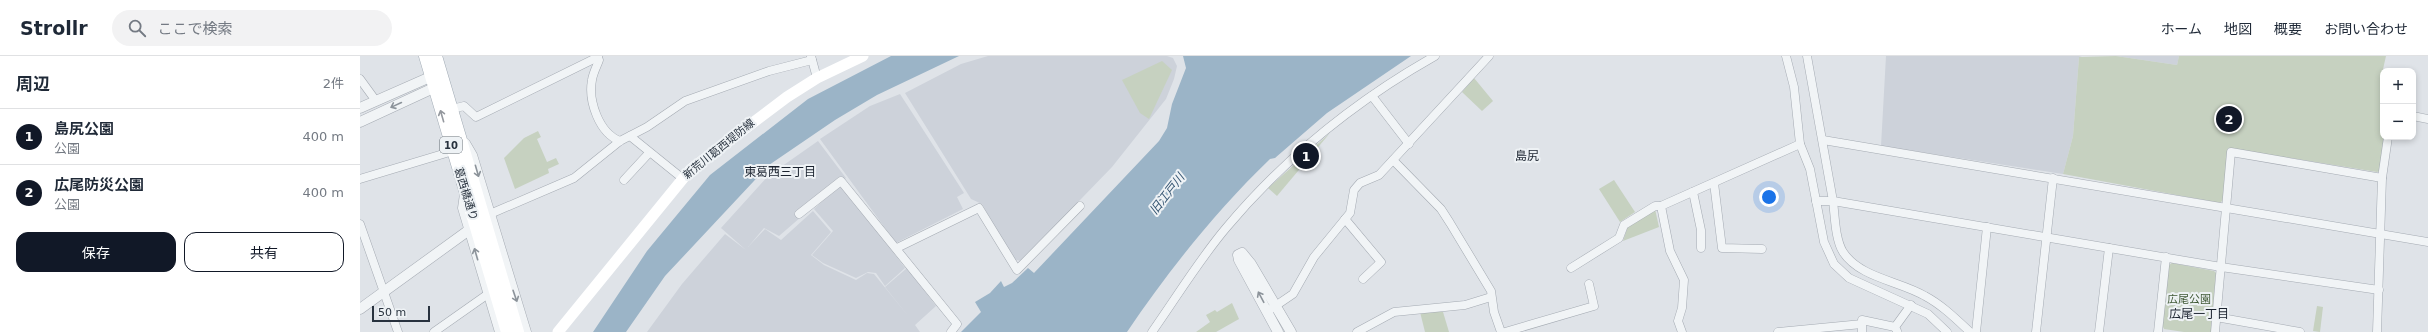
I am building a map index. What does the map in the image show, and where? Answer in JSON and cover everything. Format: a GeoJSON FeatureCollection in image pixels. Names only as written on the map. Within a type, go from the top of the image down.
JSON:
{"type":"FeatureCollection","features":[{"type":"Feature","properties":{"kind":"main road","name":"葛西橋通り"},"geometry":{"type":"LineString","coordinates":[[425,56],[452,109],[478,232],[518,332]]}},
{"type":"Feature","properties":{"kind":"main road","name":"葛西橋通り"},"geometry":{"type":"LineString","coordinates":[[436,56],[438,80],[453,151],[507,332]]}},
{"type":"Feature","properties":{"kind":"main road","name":"新荒川葛西堤防線"},"geometry":{"type":"LineString","coordinates":[[558,332],[682,178],[704,159],[787,97],[817,78],[863,56]]}},
{"type":"Feature","properties":{"kind":"street"},"geometry":{"type":"LineString","coordinates":[[1152,332],[1226,227],[1298,154],[1353,108],[1435,56]]}},
{"type":"Feature","properties":{"kind":"street"},"geometry":{"type":"LineString","coordinates":[[1272,309],[1293,294],[1314,257],[1350,213],[1354,190],[1360,183],[1379,175],[1488,56]]}},
{"type":"Feature","properties":{"kind":"street"},"geometry":{"type":"LineString","coordinates":[[1786,56],[1794,87],[1800,144],[1810,169],[1824,242],[1834,264],[1849,278],[1928,314],[1947,332]]}},
{"type":"Feature","properties":{"kind":"street"},"geometry":{"type":"LineString","coordinates":[[1807,56],[1842,250],[1849,259],[1864,270],[1924,295],[1940,305],[1970,332]]}},
{"type":"Feature","properties":{"kind":"street"},"geometry":{"type":"LineString","coordinates":[[452,109],[464,106],[476,116],[600,57]]}},
{"type":"Feature","properties":{"kind":"street"},"geometry":{"type":"LineString","coordinates":[[600,57],[592,79],[592,102],[599,121],[610,138],[620,141]]}},
{"type":"Feature","properties":{"kind":"street"},"geometry":{"type":"LineString","coordinates":[[490,214],[574,178],[620,141],[647,127],[685,101],[769,71],[812,58],[817,78]]}},
{"type":"Feature","properties":{"kind":"street"},"geometry":{"type":"LineString","coordinates":[[360,79],[376,101]]}},
{"type":"Feature","properties":{"kind":"street"},"geometry":{"type":"LineString","coordinates":[[360,108],[438,80]]}},
{"type":"Feature","properties":{"kind":"street"},"geometry":{"type":"LineString","coordinates":[[360,122],[438,80]]}},
{"type":"Feature","properties":{"kind":"street"},"geometry":{"type":"LineString","coordinates":[[1372,96],[1409,144]]}},
{"type":"Feature","properties":{"kind":"street"},"geometry":{"type":"LineString","coordinates":[[2416,117],[2428,119]]}},
{"type":"Feature","properties":{"kind":"street"},"geometry":{"type":"LineString","coordinates":[[456,123],[472,155],[528,332]]}},
{"type":"Feature","properties":{"kind":"street"},"geometry":{"type":"LineString","coordinates":[[630,136],[649,153],[682,178]]}},
{"type":"Feature","properties":{"kind":"street"},"geometry":{"type":"LineString","coordinates":[[1823,140],[2428,242]]}},
{"type":"Feature","properties":{"kind":"street"},"geometry":{"type":"LineString","coordinates":[[2377,332],[2382,178],[2388,140]]}},
{"type":"Feature","properties":{"kind":"street"},"geometry":{"type":"LineString","coordinates":[[1571,268],[1619,238],[1624,225],[1655,206],[1661,206],[1800,144]]}},
{"type":"Feature","properties":{"kind":"street"},"geometry":{"type":"LineString","coordinates":[[360,178],[453,151]]}},
{"type":"Feature","properties":{"kind":"street"},"geometry":{"type":"LineString","coordinates":[[2215,332],[2231,152],[2382,178]]}},
{"type":"Feature","properties":{"kind":"street"},"geometry":{"type":"LineString","coordinates":[[624,180],[649,153]]}},
{"type":"Feature","properties":{"kind":"street"},"geometry":{"type":"LineString","coordinates":[[1393,160],[1441,209],[1491,291],[1501,332]]}},
{"type":"Feature","properties":{"kind":"street"},"geometry":{"type":"LineString","coordinates":[[2036,332],[2053,178]]}},
{"type":"Feature","properties":{"kind":"street"},"geometry":{"type":"LineString","coordinates":[[800,214],[841,181],[957,324],[951,332]]}},
{"type":"Feature","properties":{"kind":"street"},"geometry":{"type":"LineString","coordinates":[[1714,183],[1722,248],[1762,249]]}},
{"type":"Feature","properties":{"kind":"street"},"geometry":{"type":"LineString","coordinates":[[1693,192],[1701,230],[1701,248]]}},
{"type":"Feature","properties":{"kind":"street"},"geometry":{"type":"LineString","coordinates":[[1816,201],[1833,201],[2221,267],[2379,290]]}},
{"type":"Feature","properties":{"kind":"street"},"geometry":{"type":"LineString","coordinates":[[896,248],[979,208],[1017,270],[1080,206]]}},
{"type":"Feature","properties":{"kind":"street"},"geometry":{"type":"LineString","coordinates":[[1661,206],[1670,251],[1684,280],[1682,308],[1678,321],[1682,332]]}},
{"type":"Feature","properties":{"kind":"street"},"geometry":{"type":"LineString","coordinates":[[1345,219],[1381,262],[1363,279]]}},
{"type":"Feature","properties":{"kind":"street"},"geometry":{"type":"LineString","coordinates":[[360,224],[398,332]]}},
{"type":"Feature","properties":{"kind":"street"},"geometry":{"type":"LineString","coordinates":[[1976,332],[1986,227]]}},
{"type":"Feature","properties":{"kind":"street"},"geometry":{"type":"LineString","coordinates":[[360,309],[478,232],[488,294],[499,332]]}},
{"type":"Feature","properties":{"kind":"street"},"geometry":{"type":"LineString","coordinates":[[2099,332],[2109,248]]}},
{"type":"Feature","properties":{"kind":"street"},"geometry":{"type":"LineString","coordinates":[[1278,332],[1272,309],[1252,264],[1242,253],[1238,255],[1240,260],[1272,309],[1290,332]]}},
{"type":"Feature","properties":{"kind":"street"},"geometry":{"type":"LineString","coordinates":[[2158,332],[2166,257]]}},
{"type":"Feature","properties":{"kind":"street"},"geometry":{"type":"LineString","coordinates":[[1505,332],[1594,306],[1589,284]]}},
{"type":"Feature","properties":{"kind":"street"},"geometry":{"type":"LineString","coordinates":[[434,332],[488,294]]}},
{"type":"Feature","properties":{"kind":"street"},"geometry":{"type":"LineString","coordinates":[[1357,332],[1394,312],[1465,305],[1491,296]]}},
{"type":"Feature","properties":{"kind":"street"},"geometry":{"type":"LineString","coordinates":[[1778,332],[1862,328],[1862,320],[1896,330],[1911,305]]}},
{"type":"Feature","properties":{"kind":"street"},"geometry":{"type":"LineString","coordinates":[[2216,317],[2300,332]]}},
{"type":"Feature","properties":{"kind":"shaded area"},"geometry":{"type":"Polygon","coordinates":[[[988,56],[1167,56],[1173,58],[1177,66],[1174,79],[1166,99],[1112,167],[1021,261],[1013,259],[982,204],[971,199],[905,93],[961,64],[988,56]]]}},
{"type":"Feature","properties":{"kind":"shaded area"},"geometry":{"type":"Polygon","coordinates":[[[1886,56],[2082,56],[2079,57],[2073,136],[2063,174],[1881,146],[1886,56]]]}},
{"type":"Feature","properties":{"kind":"shaded area"},"geometry":{"type":"Polygon","coordinates":[[[2116,56],[2179,56],[2177,65],[2116,56]]]}},
{"type":"Feature","properties":{"kind":"shaded area"},"geometry":{"type":"Polygon","coordinates":[[[900,94],[964,193],[957,197],[963,209],[896,243],[820,139],[870,106],[900,94]]]}},
{"type":"Feature","properties":{"kind":"shaded area"},"geometry":{"type":"Polygon","coordinates":[[[818,141],[846,178],[779,236],[764,228],[748,247],[765,229],[781,240],[813,211],[831,232],[811,255],[824,265],[856,280],[867,273],[874,274],[909,317],[885,287],[907,268],[936,306],[915,325],[920,332],[647,332],[682,284],[725,234],[746,250],[721,228],[768,176],[818,141]]]}},
{"type":"Feature","properties":{"kind":"shaded area"},"geometry":{"type":"Polygon","coordinates":[[[841,184],[905,268],[885,286],[876,273],[868,272],[856,278],[823,263],[812,255],[833,231],[814,209],[841,184]]]}},
{"type":"Feature","properties":{"kind":"green space"},"geometry":{"type":"Polygon","coordinates":[[[2116,56],[2177,65],[2179,56],[2386,56],[2383,68],[2380,68],[2380,140],[2384,140],[2380,171],[2377,172],[2228,148],[2223,200],[2220,203],[2063,174],[2073,136],[2079,57],[2116,56]]]}},
{"type":"Feature","properties":{"kind":"green space"},"geometry":{"type":"Polygon","coordinates":[[[1162,61],[1172,70],[1149,119],[1140,113],[1122,80],[1162,61]]]}},
{"type":"Feature","properties":{"kind":"green space"},"geometry":{"type":"Polygon","coordinates":[[[1474,78],[1493,101],[1482,111],[1462,92],[1474,78]]]}},
{"type":"Feature","properties":{"kind":"green space"},"geometry":{"type":"Polygon","coordinates":[[[538,131],[541,137],[537,139],[547,162],[556,158],[559,164],[548,169],[549,173],[515,189],[504,158],[524,138],[538,131]]]}},
{"type":"Feature","properties":{"kind":"green space"},"geometry":{"type":"Polygon","coordinates":[[[1330,133],[1277,196],[1268,188],[1330,133]]]}},
{"type":"Feature","properties":{"kind":"green space"},"geometry":{"type":"Polygon","coordinates":[[[1614,180],[1635,212],[1620,222],[1599,189],[1614,180]]]}},
{"type":"Feature","properties":{"kind":"green space"},"geometry":{"type":"Polygon","coordinates":[[[1655,209],[1659,227],[1623,241],[1628,226],[1655,209]]]}},
{"type":"Feature","properties":{"kind":"green space","name":"広尾公園"},"geometry":{"type":"Polygon","coordinates":[[[2172,263],[2214,271],[2216,273],[2211,332],[2184,332],[2164,329],[2162,325],[2169,265],[2172,263]]]}},
{"type":"Feature","properties":{"kind":"green space"},"geometry":{"type":"Polygon","coordinates":[[[1232,303],[1239,319],[1216,332],[1196,332],[1210,322],[1206,315],[1215,310],[1217,312],[1232,303]]]}},
{"type":"Feature","properties":{"kind":"green space"},"geometry":{"type":"Polygon","coordinates":[[[2317,306],[2323,307],[2320,332],[2313,331],[2317,306]]]}},
{"type":"Feature","properties":{"kind":"green space"},"geometry":{"type":"Polygon","coordinates":[[[1420,312],[1443,312],[1449,332],[1425,332],[1420,312]]]}},
{"type":"Feature","properties":{"kind":"water"},"geometry":{"type":"Polygon","coordinates":[[[891,56],[959,56],[877,95],[835,120],[769,165],[665,276],[626,332],[593,332],[647,251],[710,175],[808,99],[891,56]]]}},
{"type":"Feature","properties":{"kind":"water","name":"旧江戸川"},"geometry":{"type":"Polygon","coordinates":[[[1183,56],[1411,56],[1327,113],[1275,158],[1270,159],[1212,220],[1159,286],[1127,332],[961,332],[981,312],[975,302],[990,293],[1001,281],[1004,287],[1012,283],[1028,268],[1034,273],[1159,141],[1167,128],[1172,104],[1186,68],[1183,56]]]}},
{"type":"Feature","properties":{"kind":"place","name":"広尾防災公園"},"geometry":{"type":"Point","coordinates":[2229,119]}},
{"type":"Feature","properties":{"kind":"place","name":"島尻公園"},"geometry":{"type":"Point","coordinates":[1306,156]}},
{"type":"Feature","properties":{"kind":"district","name":"島尻"},"geometry":{"type":"Point","coordinates":[1527,156]}},
{"type":"Feature","properties":{"kind":"district","name":"東葛西三丁目"},"geometry":{"type":"Point","coordinates":[780,172]}},
{"type":"Feature","properties":{"kind":"district","name":"広尾一丁目"},"geometry":{"type":"Point","coordinates":[2199,314]}}]}
